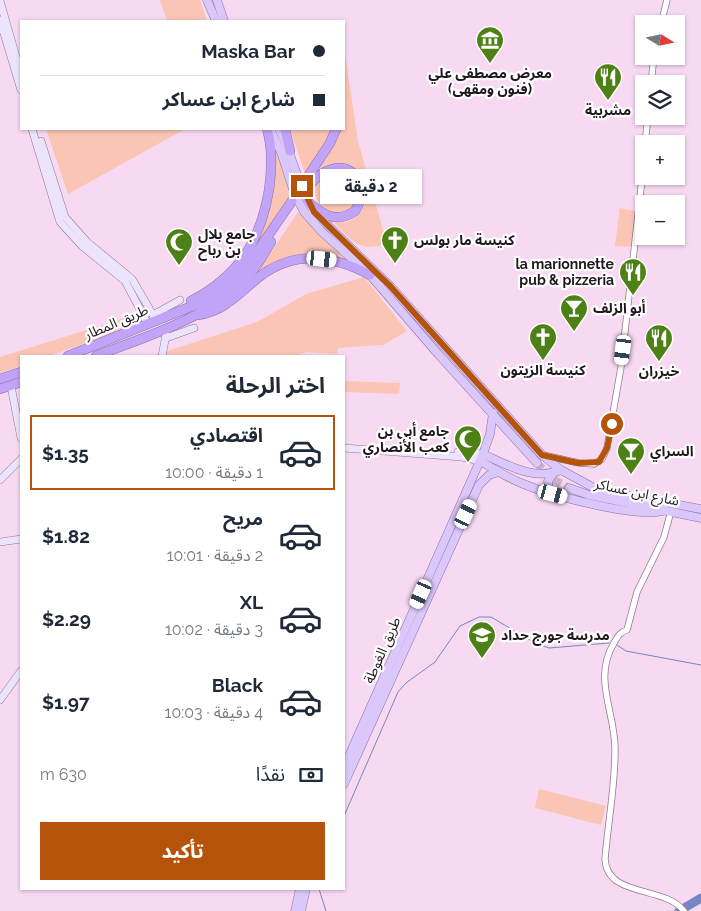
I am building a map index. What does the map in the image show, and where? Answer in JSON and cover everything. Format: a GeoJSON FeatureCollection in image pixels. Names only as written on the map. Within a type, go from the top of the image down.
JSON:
{"type":"FeatureCollection","features":[{"type":"Feature","properties":{"kind":"highway"},"geometry":{"type":"LineString","coordinates":[[175,314],[230,273],[254,241],[265,209],[271,170],[269,130]]}},
{"type":"Feature","properties":{"kind":"highway"},"geometry":{"type":"LineString","coordinates":[[285,130],[290,151]]}},
{"type":"Feature","properties":{"kind":"highway"},"geometry":{"type":"LineString","coordinates":[[308,202],[328,217],[339,218],[355,211],[361,198],[358,179],[349,170],[338,167],[331,168],[309,181],[336,130]]}},
{"type":"Feature","properties":{"kind":"highway"},"geometry":{"type":"LineString","coordinates":[[175,314],[205,301],[230,285],[243,272],[293,203],[253,270],[226,295],[193,315]]}},
{"type":"Feature","properties":{"kind":"highway"},"geometry":{"type":"LineString","coordinates":[[193,315],[209,313],[228,304],[258,278],[286,262],[305,258],[339,261],[349,263],[370,275]]}},
{"type":"Feature","properties":{"kind":"highway","name":"طريق المطار"},"geometry":{"type":"LineString","coordinates":[[70,355],[152,320],[175,314]]}},
{"type":"Feature","properties":{"kind":"highway","name":"طريق المطار"},"geometry":{"type":"LineString","coordinates":[[99,355],[166,333],[193,315]]}},
{"type":"Feature","properties":{"kind":"highway"},"geometry":{"type":"LineString","coordinates":[[0,378],[20,372]]}},
{"type":"Feature","properties":{"kind":"highway"},"geometry":{"type":"LineString","coordinates":[[0,389],[20,382]]}},
{"type":"Feature","properties":{"kind":"main road"},"geometry":{"type":"LineString","coordinates":[[207,0],[216,20]]}},
{"type":"Feature","properties":{"kind":"main road"},"geometry":{"type":"LineString","coordinates":[[217,0],[224,20]]}},
{"type":"Feature","properties":{"kind":"main road"},"geometry":{"type":"LineString","coordinates":[[0,1],[20,71]]}},
{"type":"Feature","properties":{"kind":"main road"},"geometry":{"type":"LineString","coordinates":[[0,20],[20,87]]}},
{"type":"Feature","properties":{"kind":"main road"},"geometry":{"type":"LineString","coordinates":[[32,130],[60,222],[82,246],[125,281],[152,320]]}},
{"type":"Feature","properties":{"kind":"main road"},"geometry":{"type":"LineString","coordinates":[[37,130],[65,217],[87,242],[132,278],[152,320]]}},
{"type":"Feature","properties":{"kind":"main road"},"geometry":{"type":"LineString","coordinates":[[270,130],[281,152],[295,195],[305,213],[322,232],[370,275],[438,354],[537,463]]}},
{"type":"Feature","properties":{"kind":"main road","name":"شارع ابن عساكر"},"geometry":{"type":"LineString","coordinates":[[280,130],[290,151],[308,202],[330,229],[391,287],[557,471],[598,490],[701,510]]}},
{"type":"Feature","properties":{"kind":"main road"},"geometry":{"type":"LineString","coordinates":[[152,320],[180,300]]}},
{"type":"Feature","properties":{"kind":"main road"},"geometry":{"type":"LineString","coordinates":[[162,355],[166,333],[194,328]]}},
{"type":"Feature","properties":{"kind":"main road"},"geometry":{"type":"LineString","coordinates":[[11,386],[20,433]]}},
{"type":"Feature","properties":{"kind":"main road","name":"طريق الغوطة"},"geometry":{"type":"LineString","coordinates":[[345,765],[482,458],[490,434],[493,413]]}},
{"type":"Feature","properties":{"kind":"main road"},"geometry":{"type":"LineString","coordinates":[[345,448],[416,454],[424,451],[482,458],[523,472],[538,474],[557,471]]}},
{"type":"Feature","properties":{"kind":"main road"},"geometry":{"type":"LineString","coordinates":[[482,458],[500,472],[521,483],[553,494],[650,513],[668,510]]}},
{"type":"Feature","properties":{"kind":"main road"},"geometry":{"type":"LineString","coordinates":[[0,480],[20,460]]}},
{"type":"Feature","properties":{"kind":"main road"},"geometry":{"type":"LineString","coordinates":[[553,494],[549,490],[548,481],[557,471]]}},
{"type":"Feature","properties":{"kind":"main road"},"geometry":{"type":"LineString","coordinates":[[345,782],[479,485],[489,475],[500,472]]}},
{"type":"Feature","properties":{"kind":"main road","name":"شارع ابن عساكر"},"geometry":{"type":"LineString","coordinates":[[569,488],[590,495],[701,518]]}},
{"type":"Feature","properties":{"kind":"main road"},"geometry":{"type":"LineString","coordinates":[[0,542],[20,539]]}},
{"type":"Feature","properties":{"kind":"main road"},"geometry":{"type":"LineString","coordinates":[[0,700],[20,672]]}},
{"type":"Feature","properties":{"kind":"main road"},"geometry":{"type":"LineString","coordinates":[[295,911],[300,890]]}},
{"type":"Feature","properties":{"kind":"main road"},"geometry":{"type":"LineString","coordinates":[[301,911],[306,890]]}},
{"type":"Feature","properties":{"kind":"street"},"geometry":{"type":"LineString","coordinates":[[663,15],[667,0]]}},
{"type":"Feature","properties":{"kind":"street"},"geometry":{"type":"LineString","coordinates":[[542,455],[578,463],[594,464],[602,460],[607,448],[616,403],[641,185]]}},
{"type":"Feature","properties":{"kind":"street"},"geometry":{"type":"LineString","coordinates":[[557,471],[569,464],[578,463]]}},
{"type":"Feature","properties":{"kind":"street"},"geometry":{"type":"LineString","coordinates":[[668,510],[664,537],[637,592],[627,630],[621,632],[617,637],[606,660],[604,686],[614,732],[615,753],[604,859],[607,873],[617,882],[675,902],[684,911]]}},
{"type":"Feature","properties":{"kind":"shaded area"},"geometry":{"type":"Polygon","coordinates":[[[160,0],[200,0],[207,20],[167,20],[160,0]]]}},
{"type":"Feature","properties":{"kind":"shaded area"},"geometry":{"type":"Polygon","coordinates":[[[345,54],[358,141],[387,244],[369,247],[357,244],[334,223],[349,221],[360,213],[365,203],[367,191],[364,180],[357,171],[347,165],[333,164],[317,169],[336,141],[339,130],[345,130],[345,54]]]}},
{"type":"Feature","properties":{"kind":"shaded area"},"geometry":{"type":"Polygon","coordinates":[[[46,130],[183,130],[68,194],[46,130]]]}},
{"type":"Feature","properties":{"kind":"shaded area"},"geometry":{"type":"Polygon","coordinates":[[[290,130],[331,130],[328,140],[305,174],[290,130]]]}},
{"type":"Feature","properties":{"kind":"shaded area"},"geometry":{"type":"Polygon","coordinates":[[[272,139],[291,197],[254,249],[257,241],[272,139]]]}},
{"type":"Feature","properties":{"kind":"shaded area"},"geometry":{"type":"Polygon","coordinates":[[[338,171],[353,179],[357,191],[356,201],[350,209],[339,215],[322,209],[312,190],[319,179],[338,171]]]}},
{"type":"Feature","properties":{"kind":"shaded area"},"geometry":{"type":"Polygon","coordinates":[[[620,208],[635,211],[635,247],[615,246],[620,208]]]}},
{"type":"Feature","properties":{"kind":"shaded area"},"geometry":{"type":"Polygon","coordinates":[[[298,212],[347,259],[310,255],[300,256],[280,261],[257,273],[298,212]]]}},
{"type":"Feature","properties":{"kind":"shaded area"},"geometry":{"type":"Polygon","coordinates":[[[364,277],[407,331],[383,345],[338,348],[337,354],[307,352],[298,355],[155,355],[257,322],[306,294],[364,277]]]}},
{"type":"Feature","properties":{"kind":"shaded area"},"geometry":{"type":"Polygon","coordinates":[[[141,313],[146,321],[52,355],[20,355],[20,366],[0,373],[0,357],[141,313]]]}},
{"type":"Feature","properties":{"kind":"shaded area"},"geometry":{"type":"Polygon","coordinates":[[[345,381],[400,383],[399,394],[345,392],[345,381]]]}},
{"type":"Feature","properties":{"kind":"shaded area"},"geometry":{"type":"Polygon","coordinates":[[[539,789],[606,806],[601,825],[535,808],[539,789]]]}},
{"type":"Feature","properties":{"kind":"waterway"},"geometry":{"type":"LineString","coordinates":[[345,814],[398,692],[406,683],[435,662],[460,626],[479,617],[491,617],[535,643],[549,648],[609,643]]}},
{"type":"Feature","properties":{"kind":"waterway"},"geometry":{"type":"LineString","coordinates":[[617,645],[626,651],[701,665]]}},
{"type":"Feature","properties":{"kind":"waterway"},"geometry":{"type":"LineString","coordinates":[[319,890],[326,911]]}},
{"type":"Feature","properties":{"kind":"waterway"},"geometry":{"type":"LineString","coordinates":[[679,911],[701,898]]}},
{"type":"Feature","properties":{"kind":"tunnel"},"geometry":{"type":"LineString","coordinates":[[537,463],[551,478],[569,488]]}},
{"type":"Feature","properties":{"kind":"place","name":"معرض مصطفى علي (فنون ومقهى)"},"geometry":{"type":"Point","coordinates":[490,64]}},
{"type":"Feature","properties":{"kind":"place","name":"مشربية"},"geometry":{"type":"Point","coordinates":[608,101]}},
{"type":"Feature","properties":{"kind":"place","name":"كنيسة مار بولس"},"geometry":{"type":"Point","coordinates":[395,264]}},
{"type":"Feature","properties":{"kind":"place","name":"جامع بلال بن رباح"},"geometry":{"type":"Point","coordinates":[179,266]}},
{"type":"Feature","properties":{"kind":"place","name":"la marionnette pub & pizzeria"},"geometry":{"type":"Point","coordinates":[633,296]}},
{"type":"Feature","properties":{"kind":"place","name":"أبو الزلف"},"geometry":{"type":"Point","coordinates":[574,332]}},
{"type":"Feature","properties":{"kind":"place","name":"كنيسة الزيتون"},"geometry":{"type":"Point","coordinates":[543,361]}},
{"type":"Feature","properties":{"kind":"place","name":"خيزران"},"geometry":{"type":"Point","coordinates":[659,362]}},
{"type":"Feature","properties":{"kind":"place","name":"جامع أبي بن كعب الأنصاري"},"geometry":{"type":"Point","coordinates":[468,463]}},
{"type":"Feature","properties":{"kind":"place","name":"السراي"},"geometry":{"type":"Point","coordinates":[631,475]}},
{"type":"Feature","properties":{"kind":"place","name":"مدرسة جورج حداد"},"geometry":{"type":"Point","coordinates":[482,659]}},
{"type":"Feature","properties":{"kind":"route"},"geometry":{"type":"LineString","coordinates":[[302,186],[314,212],[391,287],[542,455],[578,463],[594,464],[599,462],[602,460],[607,448],[612,424]]}}]}
